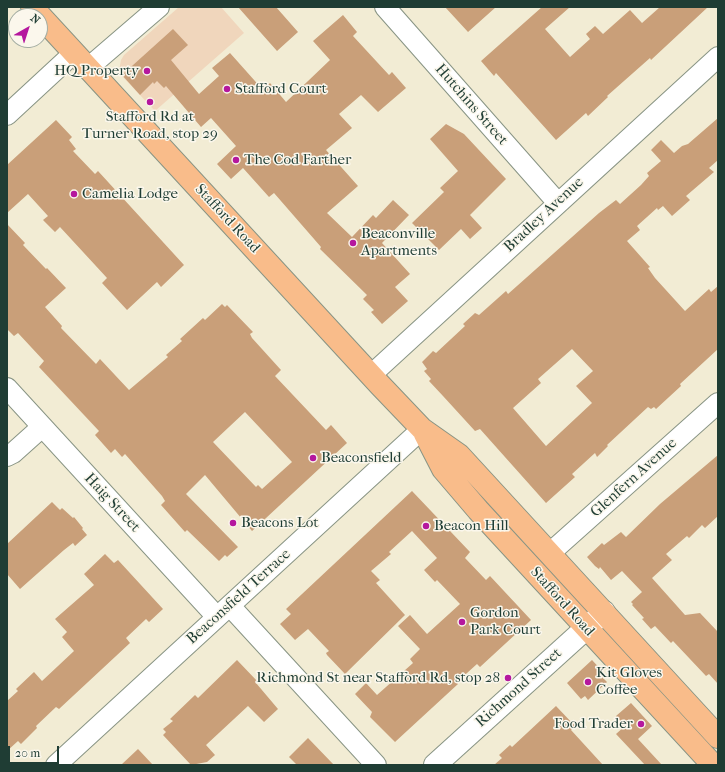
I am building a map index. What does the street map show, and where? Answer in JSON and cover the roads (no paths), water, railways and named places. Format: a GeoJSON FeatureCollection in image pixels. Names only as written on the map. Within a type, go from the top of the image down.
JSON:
{"type":"FeatureCollection","features":[{"type":"Feature","properties":{"kind":"highway","name":"Stafford Road"},"geometry":{"type":"LineString","coordinates":[[32,7],[371,375],[422,429],[459,455],[718,737]]}},
{"type":"Feature","properties":{"kind":"highway","name":"Stafford Road"},"geometry":{"type":"LineString","coordinates":[[422,429],[443,469],[586,628],[713,765]]}},
{"type":"Feature","properties":{"kind":"street"},"geometry":{"type":"LineString","coordinates":[[7,115],[159,7]]}},
{"type":"Feature","properties":{"kind":"street","name":"Hutchins Street"},"geometry":{"type":"LineString","coordinates":[[385,7],[557,202]]}},
{"type":"Feature","properties":{"kind":"street","name":"Bradley Avenue"},"geometry":{"type":"LineString","coordinates":[[371,375],[557,202],[718,57]]}},
{"type":"Feature","properties":{"kind":"street","name":"Haig Street"},"geometry":{"type":"LineString","coordinates":[[7,388],[42,427],[376,765]]}},
{"type":"Feature","properties":{"kind":"street","name":"Glenfern Avenue"},"geometry":{"type":"LineString","coordinates":[[550,553],[718,403]]}},
{"type":"Feature","properties":{"kind":"street"},"geometry":{"type":"LineString","coordinates":[[9,458],[42,427]]}},
{"type":"Feature","properties":{"kind":"street","name":"Beaconsfield Terrace"},"geometry":{"type":"LineString","coordinates":[[56,765],[422,429]]}},
{"type":"Feature","properties":{"kind":"street","name":"Richmond Street"},"geometry":{"type":"LineString","coordinates":[[435,765],[604,612]]}},
{"type":"Feature","properties":{"kind":"place","name":"HQ Property"},"geometry":{"type":"Point","coordinates":[147,71]}},
{"type":"Feature","properties":{"kind":"place","name":"Stafford Court"},"geometry":{"type":"Point","coordinates":[227,89]}},
{"type":"Feature","properties":{"kind":"place","name":"Stafford Rd at Turner Road, stop 29"},"geometry":{"type":"Point","coordinates":[150,102]}},
{"type":"Feature","properties":{"kind":"place","name":"The Cod Farther"},"geometry":{"type":"Point","coordinates":[236,160]}},
{"type":"Feature","properties":{"kind":"place","name":"Camelia Lodge"},"geometry":{"type":"Point","coordinates":[74,194]}},
{"type":"Feature","properties":{"kind":"place","name":"Beaconville Apartments"},"geometry":{"type":"Point","coordinates":[353,243]}},
{"type":"Feature","properties":{"kind":"place","name":"Beaconsfield"},"geometry":{"type":"Point","coordinates":[313,458]}},
{"type":"Feature","properties":{"kind":"place","name":"Beacons Lot"},"geometry":{"type":"Point","coordinates":[233,523]}},
{"type":"Feature","properties":{"kind":"place","name":"Beacon Hill"},"geometry":{"type":"Point","coordinates":[426,526]}},
{"type":"Feature","properties":{"kind":"place","name":"Gordon Park Court"},"geometry":{"type":"Point","coordinates":[462,622]}},
{"type":"Feature","properties":{"kind":"place","name":"Richmond St near Stafford Rd, stop 28"},"geometry":{"type":"Point","coordinates":[508,678]}},
{"type":"Feature","properties":{"kind":"place","name":"Kit Gloves Coffee"},"geometry":{"type":"Point","coordinates":[588,682]}},
{"type":"Feature","properties":{"kind":"place","name":"Food Trader"},"geometry":{"type":"Point","coordinates":[641,724]}}]}
